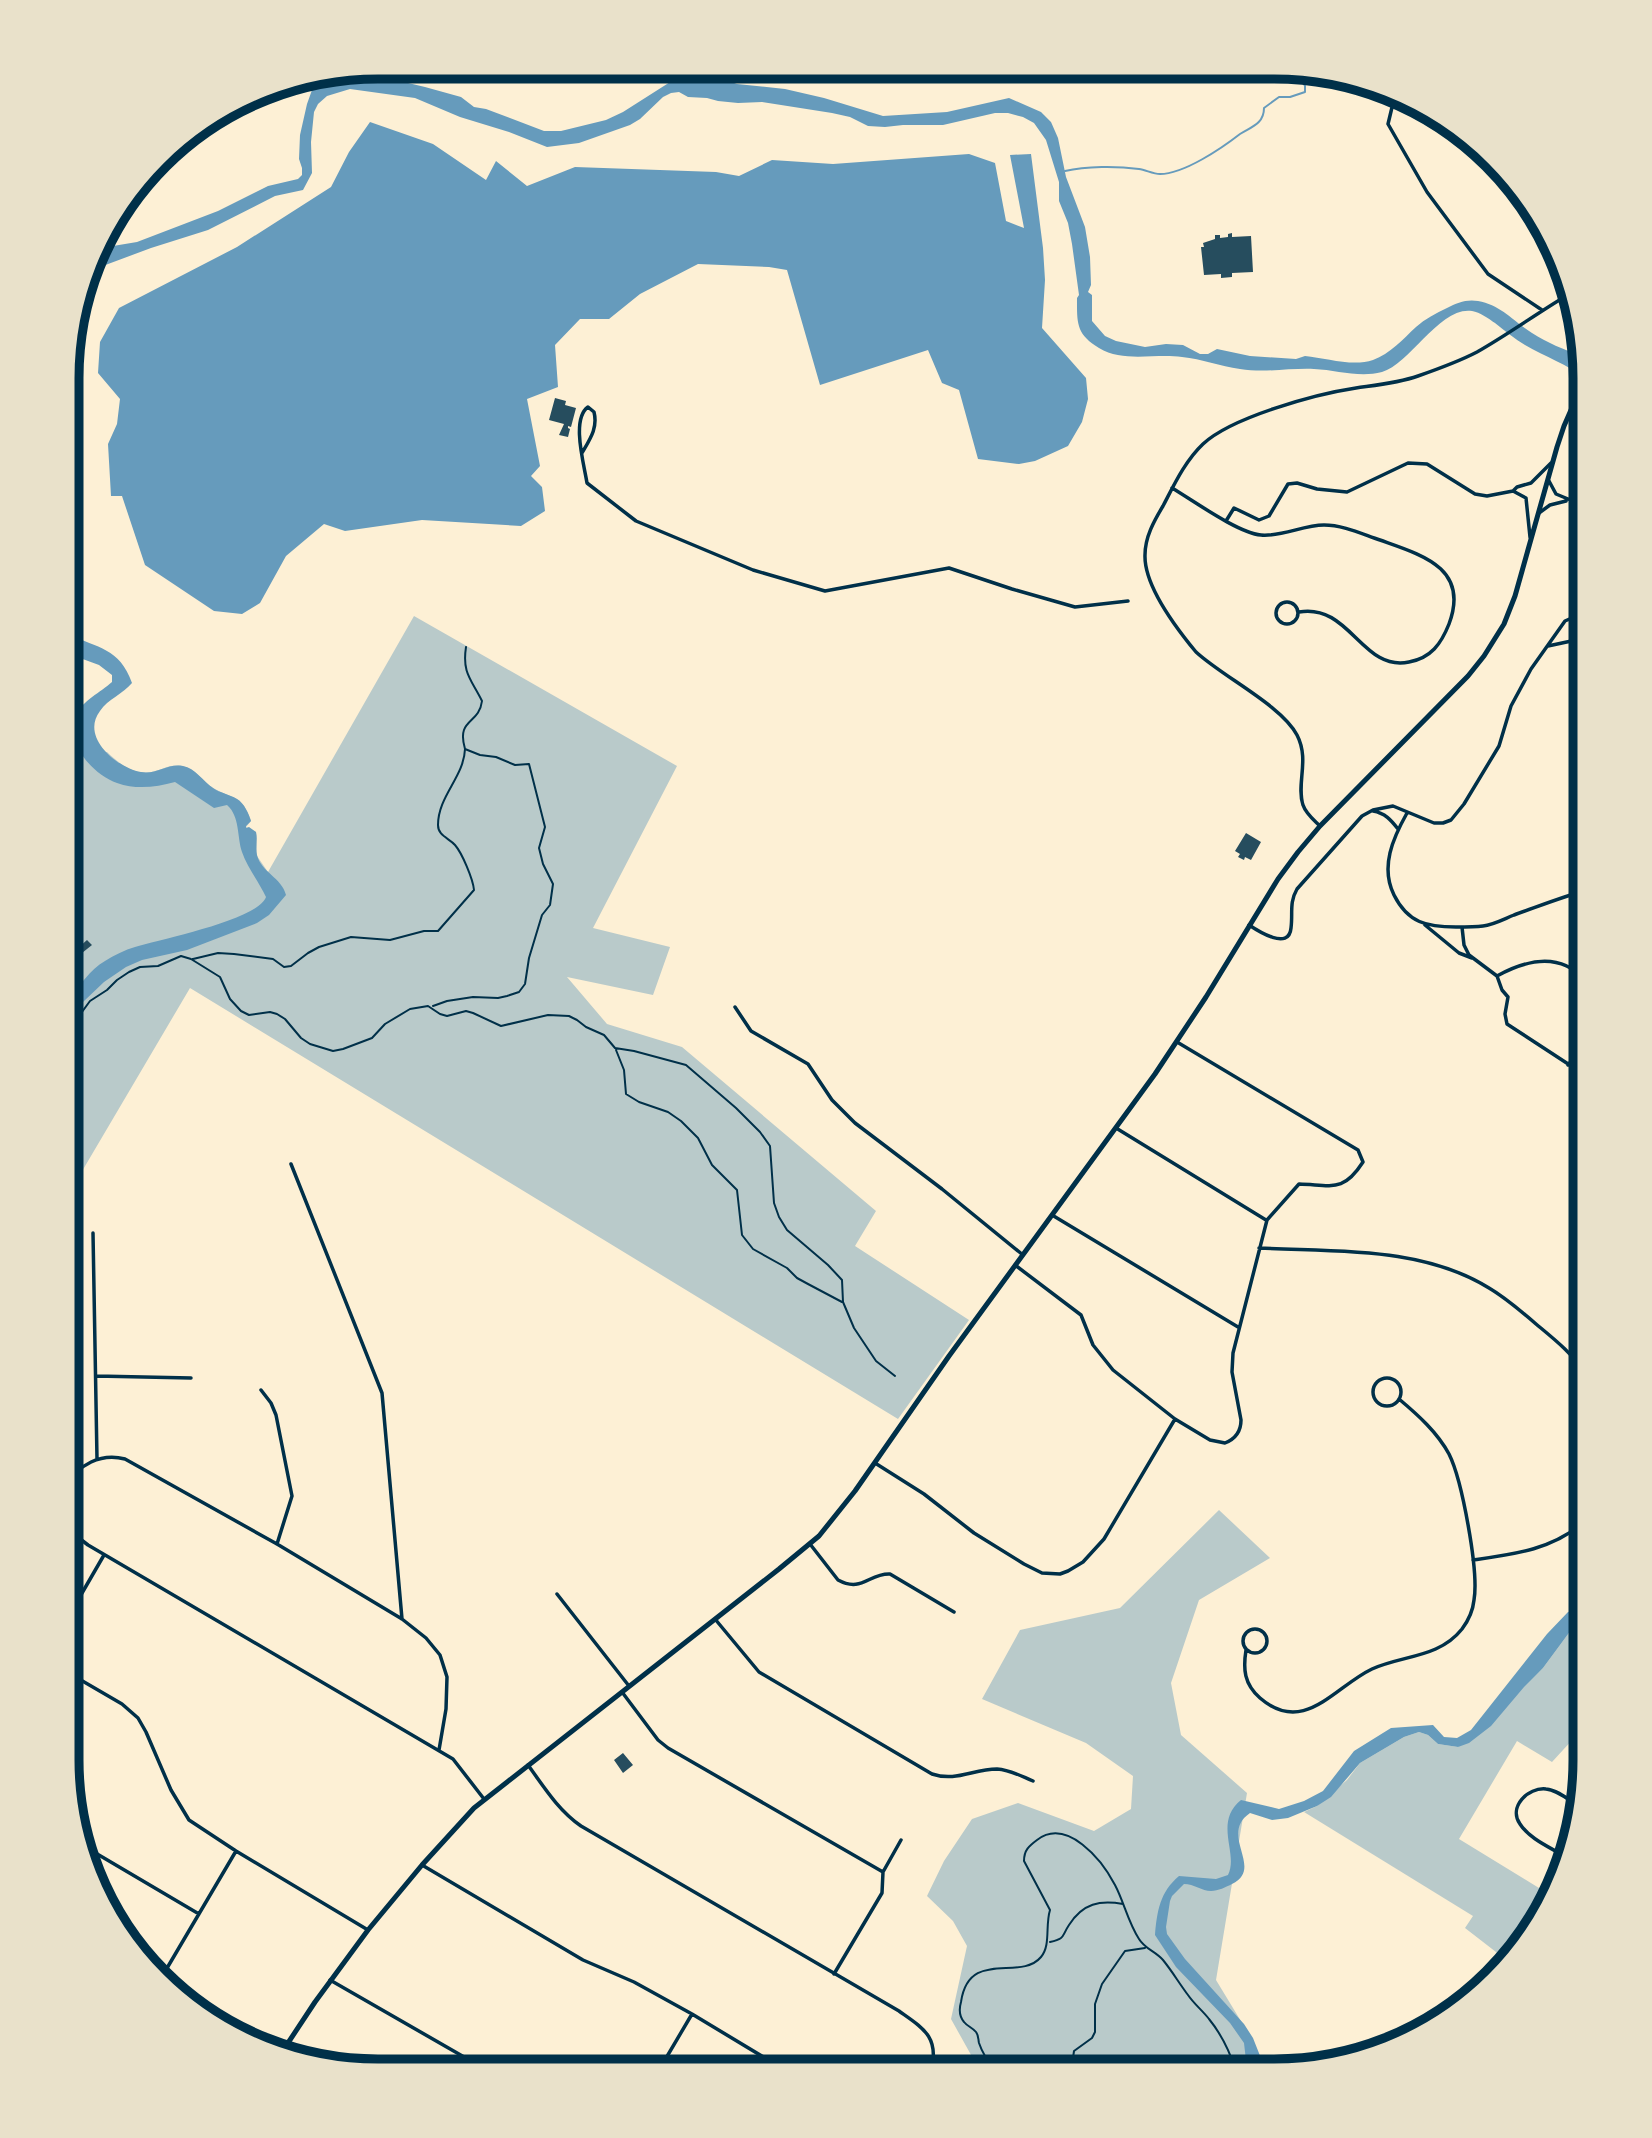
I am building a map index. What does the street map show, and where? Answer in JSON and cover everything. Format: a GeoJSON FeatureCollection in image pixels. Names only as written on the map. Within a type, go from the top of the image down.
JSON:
{"type":"FeatureCollection","features":[{"type":"Feature","properties":{"kind":"main road"},"geometry":{"type":"LineString","coordinates":[[287,2045],[330,1980],[368,1930],[462,1820],[484,1799],[810,1544],[841,1511],[935,1375],[1177,1042],[1278,879],[1320,826],[1468,676],[1497,637],[1520,581],[1548,475],[1573,404]]}},
{"type":"Feature","properties":{"kind":"street"},"geometry":{"type":"LineString","coordinates":[[1393,104],[1388,124],[1427,192],[1488,274],[1542,310]]}},
{"type":"Feature","properties":{"kind":"street"},"geometry":{"type":"LineString","coordinates":[[1320,826],[1304,807],[1303,753],[1297,735],[1276,712],[1196,652],[1160,599],[1147,574],[1144,556],[1147,537],[1172,488],[1196,450],[1227,428],[1310,398],[1404,381],[1456,362],[1562,298]]}},
{"type":"Feature","properties":{"kind":"street"},"geometry":{"type":"LineString","coordinates":[[582,453],[596,424],[594,412],[588,407],[583,410],[579,425],[582,453],[587,483],[636,521],[753,570],[825,591],[949,569],[1075,607],[1128,601]]}},
{"type":"Feature","properties":{"kind":"street"},"geometry":{"type":"LineString","coordinates":[[1226,522],[1234,508],[1259,520],[1269,516],[1288,484],[1297,483],[1317,489],[1347,492],[1408,463],[1427,464],[1475,494],[1487,496],[1513,491],[1531,483],[1553,461]]}},
{"type":"Feature","properties":{"kind":"street"},"geometry":{"type":"LineString","coordinates":[[1548,475],[1556,494],[1573,502]]}},
{"type":"Feature","properties":{"kind":"street"},"geometry":{"type":"LineString","coordinates":[[1172,488],[1242,531],[1260,535],[1324,525],[1340,527],[1427,558],[1440,567],[1450,581],[1453,592],[1452,614],[1441,643],[1422,659],[1401,663],[1379,658],[1329,615],[1299,612]]}},
{"type":"Feature","properties":{"kind":"street"},"geometry":{"type":"LineString","coordinates":[[1513,491],[1526,498],[1530,540]]}},
{"type":"Feature","properties":{"kind":"street"},"geometry":{"type":"LineString","coordinates":[[1537,515],[1550,505],[1569,501]]}},
{"type":"Feature","properties":{"kind":"street"},"geometry":{"type":"LineString","coordinates":[[1286,601],[1296,606],[1299,612],[1297,620],[1290,624],[1283,624],[1276,614],[1279,604],[1286,601]]}},
{"type":"Feature","properties":{"kind":"street"},"geometry":{"type":"LineString","coordinates":[[1248,925],[1275,939],[1289,935],[1291,901],[1297,890],[1362,816],[1371,811],[1393,806],[1434,823],[1451,820],[1499,746],[1511,706],[1531,669],[1565,621],[1573,617]]}},
{"type":"Feature","properties":{"kind":"street"},"geometry":{"type":"LineString","coordinates":[[1548,646],[1573,640]]}},
{"type":"Feature","properties":{"kind":"street"},"geometry":{"type":"LineString","coordinates":[[1371,811],[1388,817],[1398,829]]}},
{"type":"Feature","properties":{"kind":"street"},"geometry":{"type":"LineString","coordinates":[[1408,813],[1390,850],[1389,882],[1401,907],[1416,922],[1436,927],[1490,924],[1573,894]]}},
{"type":"Feature","properties":{"kind":"street"},"geometry":{"type":"LineString","coordinates":[[1423,923],[1460,953],[1475,959]]}},
{"type":"Feature","properties":{"kind":"street"},"geometry":{"type":"LineString","coordinates":[[1462,927],[1464,945],[1475,959],[1497,976],[1508,997],[1504,1014],[1507,1024],[1573,1068]]}},
{"type":"Feature","properties":{"kind":"street"},"geometry":{"type":"LineString","coordinates":[[1497,976],[1520,965],[1544,960],[1573,969]]}},
{"type":"Feature","properties":{"kind":"street"},"geometry":{"type":"LineString","coordinates":[[735,1007],[751,1031],[808,1064],[832,1100],[855,1124],[942,1189],[1023,1255]]}},
{"type":"Feature","properties":{"kind":"street"},"geometry":{"type":"LineString","coordinates":[[1015,1265],[1080,1315],[1093,1346],[1107,1365],[1175,1419],[1215,1442],[1229,1442],[1237,1434],[1241,1420],[1232,1367],[1238,1327],[1266,1220],[1299,1184],[1339,1185],[1352,1178],[1363,1162],[1358,1150],[1177,1042]]}},
{"type":"Feature","properties":{"kind":"street"},"geometry":{"type":"LineString","coordinates":[[1568,1065],[1573,1059]]}},
{"type":"Feature","properties":{"kind":"street"},"geometry":{"type":"LineString","coordinates":[[1116,1128],[1266,1220]]}},
{"type":"Feature","properties":{"kind":"street"},"geometry":{"type":"LineString","coordinates":[[291,1164],[382,1393],[401,1619]]}},
{"type":"Feature","properties":{"kind":"street"},"geometry":{"type":"LineString","coordinates":[[1052,1215],[1238,1327]]}},
{"type":"Feature","properties":{"kind":"street"},"geometry":{"type":"LineString","coordinates":[[93,1233],[97,1459]]}},
{"type":"Feature","properties":{"kind":"street"},"geometry":{"type":"LineString","coordinates":[[1259,1248],[1385,1254],[1462,1274],[1490,1288],[1513,1305],[1573,1358]]}},
{"type":"Feature","properties":{"kind":"street"},"geometry":{"type":"LineString","coordinates":[[96,1376],[191,1378]]}},
{"type":"Feature","properties":{"kind":"street"},"geometry":{"type":"LineString","coordinates":[[1384,1379],[1393,1380],[1400,1386],[1399,1399],[1393,1405],[1380,1404],[1374,1397],[1377,1384],[1384,1379]]}},
{"type":"Feature","properties":{"kind":"street"},"geometry":{"type":"LineString","coordinates":[[261,1390],[276,1415],[292,1496],[277,1544]]}},
{"type":"Feature","properties":{"kind":"street"},"geometry":{"type":"LineString","coordinates":[[1246,1650],[1254,1653],[1262,1651],[1267,1643],[1263,1632],[1256,1628],[1245,1632],[1242,1639],[1246,1650],[1243,1669],[1259,1697],[1287,1711],[1311,1709],[1368,1671],[1394,1661],[1422,1655],[1447,1644],[1464,1626],[1474,1601],[1473,1560],[1458,1478],[1448,1452],[1426,1423],[1399,1399]]}},
{"type":"Feature","properties":{"kind":"street"},"geometry":{"type":"LineString","coordinates":[[874,1463],[924,1494],[974,1533],[1024,1564],[1042,1573],[1059,1574],[1083,1562],[1104,1539],[1175,1419]]}},
{"type":"Feature","properties":{"kind":"street"},"geometry":{"type":"LineString","coordinates":[[79,1469],[97,1459],[115,1457],[131,1462],[277,1544],[401,1619],[426,1638],[445,1665],[448,1691],[439,1750]]}},
{"type":"Feature","properties":{"kind":"street"},"geometry":{"type":"LineString","coordinates":[[1473,1560],[1533,1550],[1551,1544],[1573,1530]]}},
{"type":"Feature","properties":{"kind":"street"},"geometry":{"type":"LineString","coordinates":[[79,1539],[439,1750],[456,1761],[484,1799]]}},
{"type":"Feature","properties":{"kind":"street"},"geometry":{"type":"LineString","coordinates":[[810,1544],[838,1580],[844,1583],[859,1585],[882,1574],[890,1574],[954,1612]]}},
{"type":"Feature","properties":{"kind":"street"},"geometry":{"type":"LineString","coordinates":[[79,1598],[104,1555]]}},
{"type":"Feature","properties":{"kind":"street"},"geometry":{"type":"LineString","coordinates":[[557,1594],[629,1686]]}},
{"type":"Feature","properties":{"kind":"street"},"geometry":{"type":"LineString","coordinates":[[715,1619],[759,1672],[921,1768],[950,1778],[1000,1769],[1012,1771],[1033,1781]]}},
{"type":"Feature","properties":{"kind":"street"},"geometry":{"type":"LineString","coordinates":[[79,1679],[133,1713],[146,1732],[185,1815],[197,1826],[368,1930]]}},
{"type":"Feature","properties":{"kind":"street"},"geometry":{"type":"LineString","coordinates":[[622,1692],[658,1740],[668,1748],[883,1872]]}},
{"type":"Feature","properties":{"kind":"street"},"geometry":{"type":"LineString","coordinates":[[528,1765],[554,1801],[576,1822],[899,2011],[925,2030],[933,2048],[932,2059]]}},
{"type":"Feature","properties":{"kind":"street"},"geometry":{"type":"LineString","coordinates":[[1558,1852],[1527,1833],[1517,1820],[1516,1813],[1521,1799],[1528,1793],[1545,1789],[1571,1801]]}},
{"type":"Feature","properties":{"kind":"street"},"geometry":{"type":"LineString","coordinates":[[834,1974],[882,1893],[883,1872],[901,1840]]}},
{"type":"Feature","properties":{"kind":"street"},"geometry":{"type":"LineString","coordinates":[[93,1851],[199,1914]]}},
{"type":"Feature","properties":{"kind":"street"},"geometry":{"type":"LineString","coordinates":[[165,1971],[236,1851]]}},
{"type":"Feature","properties":{"kind":"street"},"geometry":{"type":"LineString","coordinates":[[422,1866],[583,1960],[634,1982],[767,2059]]}},
{"type":"Feature","properties":{"kind":"street"},"geometry":{"type":"LineString","coordinates":[[330,1980],[468,2059]]}},
{"type":"Feature","properties":{"kind":"street"},"geometry":{"type":"LineString","coordinates":[[665,2059],[692,2014]]}},
{"type":"Feature","properties":{"kind":"path"},"geometry":{"type":"LineString","coordinates":[[191,959],[218,953],[234,954],[273,959],[284,967],[291,966],[319,947],[351,937],[390,940],[424,931],[439,931],[474,890],[474,884],[460,853],[453,843],[442,835],[438,824],[443,800],[462,767],[465,749],[461,736],[463,729],[479,710],[482,701],[465,670],[466,647]]}},
{"type":"Feature","properties":{"kind":"path"},"geometry":{"type":"LineString","coordinates":[[79,1016],[90,1001],[107,990],[117,979],[140,967],[158,966],[181,956],[220,977],[230,999],[242,1011],[249,1014],[277,1014],[285,1018],[301,1038],[310,1044],[333,1051],[372,1038],[385,1024],[410,1009],[474,997],[498,998],[519,992],[525,984],[529,958],[542,915],[550,905],[553,884],[539,848],[545,827],[529,764],[514,765],[465,749]]}},
{"type":"Feature","properties":{"kind":"path"},"geometry":{"type":"LineString","coordinates":[[432,1006],[440,1014],[447,1016],[466,1011],[501,1026],[548,1015],[569,1016],[604,1035],[615,1048],[624,1070],[626,1094],[639,1102],[668,1112],[681,1121],[698,1138],[712,1165],[737,1190],[742,1235],[746,1242],[760,1254],[787,1268],[797,1278],[843,1302]]}},
{"type":"Feature","properties":{"kind":"path"},"geometry":{"type":"LineString","coordinates":[[615,1048],[686,1065],[760,1132],[770,1146],[774,1203],[779,1217],[788,1230],[842,1280],[843,1302],[855,1328],[876,1361],[895,1376]]}},
{"type":"Feature","properties":{"kind":"path"},"geometry":{"type":"LineString","coordinates":[[987,2059],[976,2031],[963,2021],[959,2011],[963,1989],[974,1975],[995,1968],[1031,1965],[1042,1956],[1049,1942],[1046,1923],[1050,1910],[1024,1861],[1024,1855],[1027,1849],[1045,1834],[1055,1832],[1063,1833],[1086,1848],[1115,1883],[1130,1922],[1146,1948],[1160,1957],[1222,2036],[1231,2059]]}},
{"type":"Feature","properties":{"kind":"path"},"geometry":{"type":"LineString","coordinates":[[1049,1942],[1065,1936],[1071,1921],[1091,1905],[1105,1901],[1124,1904]]}},
{"type":"Feature","properties":{"kind":"path"},"geometry":{"type":"LineString","coordinates":[[1072,2059],[1074,2051],[1092,2038],[1095,2032],[1095,2004],[1108,1972],[1125,1951],[1146,1948]]}},
{"type":"Feature","properties":{"kind":"shaded area"},"geometry":{"type":"Polygon","coordinates":[[[414,616],[677,766],[593,928],[670,947],[653,995],[567,977],[607,1024],[682,1047],[876,1211],[855,1246],[969,1320],[898,1419],[190,988],[79,1176],[79,756],[107,752],[123,765],[141,772],[174,766],[191,770],[212,787],[237,799],[244,806],[251,821],[246,827],[256,832],[257,856],[268,872],[414,616]]]}},
{"type":"Feature","properties":{"kind":"shaded area"},"geometry":{"type":"Polygon","coordinates":[[[1219,1510],[1270,1558],[1199,1600],[1171,1683],[1181,1735],[1247,1793],[1216,1980],[1261,2059],[973,2059],[951,2019],[967,1946],[953,1921],[927,1896],[944,1861],[972,1819],[1018,1803],[1094,1831],[1131,1809],[1133,1776],[1086,1743],[982,1699],[1020,1630],[1120,1608],[1219,1510]]]}},
{"type":"Feature","properties":{"kind":"shaded area"},"geometry":{"type":"Polygon","coordinates":[[[1573,1627],[1573,1739],[1552,1762],[1517,1741],[1459,1839],[1543,1891],[1523,1926],[1500,1956],[1465,1928],[1473,1916],[1304,1812],[1317,1806],[1347,1780],[1360,1763],[1404,1737],[1419,1732],[1428,1735],[1438,1744],[1458,1747],[1543,1668],[1573,1627]]]}},
{"type":"Feature","properties":{"kind":"water"},"geometry":{"type":"Polygon","coordinates":[[[358,79],[391,79],[461,97],[474,107],[544,131],[561,131],[606,120],[675,79],[723,79],[737,84],[785,89],[883,116],[947,112],[1009,98],[1041,112],[1051,122],[1058,138],[1066,177],[1085,227],[1090,257],[1091,285],[1088,292],[1092,295],[1092,321],[1105,336],[1145,347],[1183,345],[1200,354],[1208,354],[1217,349],[1250,356],[1296,359],[1305,356],[1365,362],[1385,354],[1419,324],[1435,314],[1458,303],[1474,301],[1493,306],[1538,337],[1572,353],[1573,370],[1521,343],[1495,323],[1472,311],[1448,317],[1393,367],[1373,374],[1314,369],[1249,370],[1182,357],[1109,353],[1091,343],[1079,327],[1079,295],[1072,244],[1068,223],[1059,201],[1059,182],[1046,140],[1034,123],[1008,113],[995,113],[943,125],[868,126],[850,117],[832,113],[762,102],[738,103],[688,97],[679,92],[663,97],[630,125],[579,143],[547,147],[460,117],[415,98],[350,89],[327,96],[314,112],[312,173],[303,190],[275,196],[208,230],[101,267],[108,250],[113,246],[137,242],[218,211],[268,186],[298,179],[302,175],[299,159],[300,135],[307,104],[312,90],[318,84],[358,79]]]}},
{"type":"Feature","properties":{"kind":"water"},"geometry":{"type":"Polygon","coordinates":[[[370,122],[433,144],[486,180],[496,161],[527,186],[575,167],[716,172],[739,176],[772,160],[833,164],[969,154],[995,163],[1006,221],[1024,228],[1010,155],[1031,154],[1043,248],[1045,280],[1042,328],[1086,378],[1088,399],[1082,422],[1068,446],[1035,461],[1019,464],[978,459],[959,390],[942,383],[928,350],[820,385],[787,270],[698,264],[640,294],[609,319],[580,319],[555,345],[558,387],[527,399],[540,466],[531,476],[542,487],[545,511],[521,526],[422,520],[345,531],[324,524],[286,556],[260,603],[242,614],[214,611],[145,565],[122,496],[111,496],[108,444],[117,424],[120,399],[98,373],[100,342],[119,308],[237,247],[331,187],[349,152],[370,122]]]}},
{"type":"Feature","properties":{"kind":"water"},"geometry":{"type":"Polygon","coordinates":[[[79,638],[114,656],[127,671],[132,683],[103,707],[95,721],[98,741],[104,750],[122,764],[141,772],[172,766],[187,767],[213,788],[240,801],[251,821],[246,828],[256,832],[259,861],[284,889],[286,895],[269,915],[257,923],[187,950],[142,960],[126,967],[104,982],[79,1008],[79,986],[100,964],[131,948],[228,921],[259,905],[266,897],[244,858],[236,821],[227,805],[214,808],[175,782],[146,787],[117,783],[98,773],[83,756],[79,748],[79,710],[112,682],[112,675],[99,665],[79,658],[79,638]]]}},
{"type":"Feature","properties":{"kind":"water"},"geometry":{"type":"Polygon","coordinates":[[[1573,1611],[1573,1627],[1543,1668],[1491,1726],[1469,1743],[1458,1747],[1438,1744],[1428,1735],[1419,1732],[1404,1737],[1360,1763],[1331,1797],[1317,1806],[1288,1818],[1272,1820],[1250,1813],[1241,1822],[1238,1831],[1244,1860],[1241,1877],[1214,1891],[1184,1884],[1172,1896],[1167,1934],[1253,2038],[1261,2059],[1246,2059],[1244,2043],[1230,2023],[1176,1967],[1155,1935],[1158,1910],[1173,1882],[1179,1876],[1216,1879],[1228,1875],[1231,1857],[1227,1828],[1233,1809],[1241,1800],[1279,1809],[1304,1801],[1323,1791],[1354,1751],[1391,1728],[1433,1725],[1444,1737],[1457,1738],[1471,1730],[1547,1634],[1568,1612],[1573,1611]]]}},
{"type":"Feature","properties":{"kind":"building"},"geometry":{"type":"Polygon","coordinates":[[[1232,233],[1232,237],[1251,236],[1253,272],[1232,273],[1232,277],[1221,278],[1221,274],[1204,275],[1201,247],[1204,247],[1203,243],[1215,239],[1215,235],[1220,235],[1220,238],[1228,237],[1228,234],[1232,233]]]}},
{"type":"Feature","properties":{"kind":"building"},"geometry":{"type":"Polygon","coordinates":[[[555,398],[576,408],[571,427],[568,426],[568,437],[559,435],[564,424],[549,420],[555,398]]]}},
{"type":"Feature","properties":{"kind":"building"},"geometry":{"type":"Polygon","coordinates":[[[1246,833],[1261,842],[1251,860],[1238,857],[1240,854],[1235,851],[1246,833]]]}},
{"type":"Feature","properties":{"kind":"building"},"geometry":{"type":"Polygon","coordinates":[[[87,940],[92,945],[82,953],[79,947],[87,940]]]}},
{"type":"Feature","properties":{"kind":"building"},"geometry":{"type":"Polygon","coordinates":[[[623,1753],[633,1765],[623,1773],[614,1760],[623,1753]]]}},
{"type":"Feature","properties":{"kind":"waterway"},"geometry":{"type":"LineString","coordinates":[[1065,171],[1111,167],[1160,174],[1180,170],[1213,153],[1256,124],[1262,118],[1264,108],[1279,97],[1305,92],[1302,80]]}}]}
